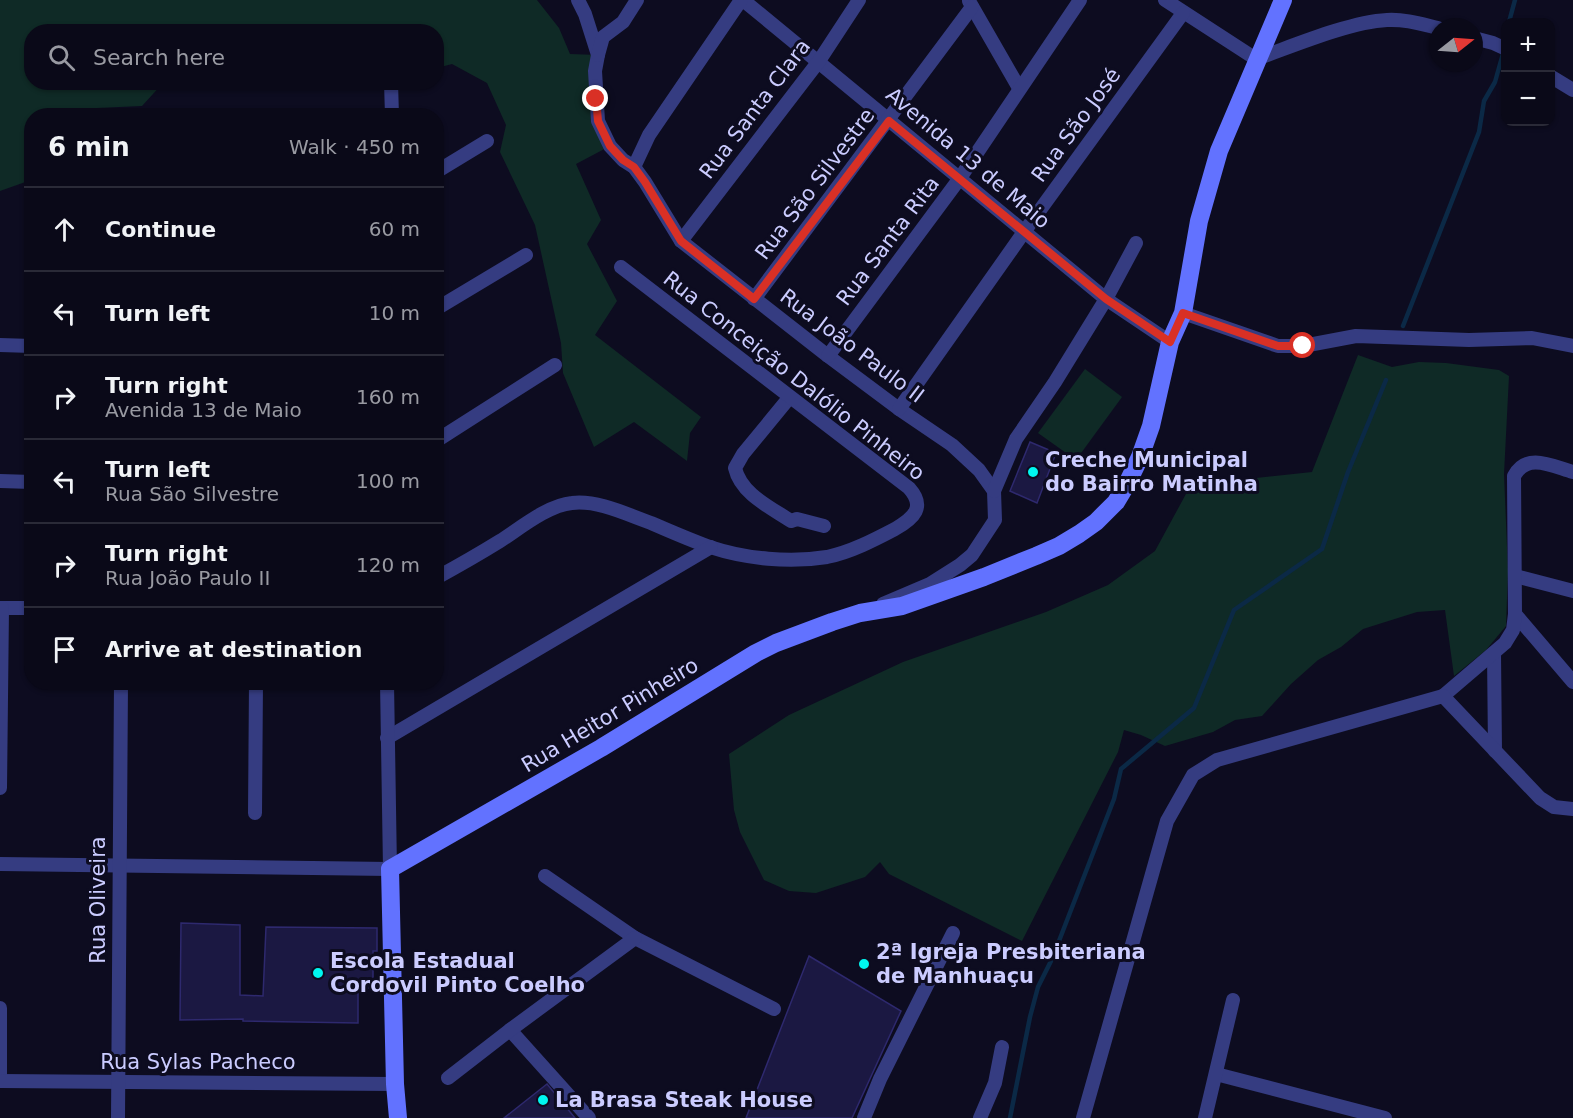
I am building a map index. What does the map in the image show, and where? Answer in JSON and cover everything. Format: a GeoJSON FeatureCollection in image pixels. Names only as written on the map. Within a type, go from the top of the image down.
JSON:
{"type":"FeatureCollection","features":[{"type":"Feature","properties":{"kind":"street","name":"Rua João Paulo II"},"geometry":{"type":"LineString","coordinates":[[578,0],[598,55],[596,71],[598,121],[610,146],[623,160],[634,167],[681,241],[828,356],[952,445],[979,470],[994,491]]}},
{"type":"Feature","properties":{"kind":"street"},"geometry":{"type":"LineString","coordinates":[[598,55],[603,37],[622,22],[637,0]]}},
{"type":"Feature","properties":{"kind":"street"},"geometry":{"type":"LineString","coordinates":[[634,167],[649,135],[742,0]]}},
{"type":"Feature","properties":{"kind":"street","name":"Avenida 13 de Maio"},"geometry":{"type":"LineString","coordinates":[[742,0],[1106,299],[1170,342]]}},
{"type":"Feature","properties":{"kind":"street","name":"Rua Santa Clara"},"geometry":{"type":"LineString","coordinates":[[681,241],[819,61],[859,0]]}},
{"type":"Feature","properties":{"kind":"street","name":"Rua Santa Rita"},"geometry":{"type":"LineString","coordinates":[[828,356],[960,178],[1080,0]]}},
{"type":"Feature","properties":{"kind":"street"},"geometry":{"type":"LineString","coordinates":[[1165,0],[1256,59],[1332,33],[1386,20],[1412,21],[1429,26]]}},
{"type":"Feature","properties":{"kind":"street","name":"Rua Heitor Pinheiro"},"geometry":{"type":"LineString","coordinates":[[390,869],[601,748],[776,643],[860,613],[902,606],[984,578],[1059,546],[1096,522],[1116,501],[1140,457],[1151,426],[1170,342],[1183,313],[1199,221],[1219,151],[1256,59],[1283,0]]}},
{"type":"Feature","properties":{"kind":"street"},"geometry":{"type":"LineString","coordinates":[[970,4],[1019,88]]}},
{"type":"Feature","properties":{"kind":"street","name":"Rua São Silvestre"},"geometry":{"type":"LineString","coordinates":[[754,299],[889,121],[970,4]]}},
{"type":"Feature","properties":{"kind":"street","name":"Rua São José"},"geometry":{"type":"LineString","coordinates":[[899,409],[1183,13]]}},
{"type":"Feature","properties":{"kind":"street"},"geometry":{"type":"LineString","coordinates":[[1483,41],[1499,46]]}},
{"type":"Feature","properties":{"kind":"street"},"geometry":{"type":"LineString","coordinates":[[1555,79],[1573,90]]}},
{"type":"Feature","properties":{"kind":"street"},"geometry":{"type":"LineString","coordinates":[[391,90],[392,108]]}},
{"type":"Feature","properties":{"kind":"street"},"geometry":{"type":"LineString","coordinates":[[444,167],[487,141]]}},
{"type":"Feature","properties":{"kind":"street"},"geometry":{"type":"LineString","coordinates":[[860,613],[930,584],[972,555],[995,520],[994,491],[1016,439],[1055,382],[1106,299],[1136,243]]}},
{"type":"Feature","properties":{"kind":"street"},"geometry":{"type":"LineString","coordinates":[[444,304],[526,255]]}},
{"type":"Feature","properties":{"kind":"street","name":"Rua Conceição Dalólio Pinheiro"},"geometry":{"type":"LineString","coordinates":[[444,573],[544,513],[569,503],[590,502],[642,519],[711,547],[761,558],[800,559],[828,556],[874,540],[902,525],[914,515],[919,507],[917,497],[909,488],[621,267]]}},
{"type":"Feature","properties":{"kind":"street"},"geometry":{"type":"LineString","coordinates":[[1183,313],[1278,346],[1303,346],[1356,336],[1469,340],[1532,338],[1573,346]]}},
{"type":"Feature","properties":{"kind":"street"},"geometry":{"type":"LineString","coordinates":[[0,345],[24,346]]}},
{"type":"Feature","properties":{"kind":"street"},"geometry":{"type":"LineString","coordinates":[[444,436],[555,365]]}},
{"type":"Feature","properties":{"kind":"street"},"geometry":{"type":"LineString","coordinates":[[789,398],[743,454],[735,468],[738,479],[749,492],[790,521],[797,519],[824,526]]}},
{"type":"Feature","properties":{"kind":"street"},"geometry":{"type":"LineString","coordinates":[[1083,1118],[1167,821],[1193,775],[1216,760],[1443,696],[1505,643],[1513,630],[1515,614],[1514,476],[1518,468],[1533,461],[1573,472]]}},
{"type":"Feature","properties":{"kind":"street"},"geometry":{"type":"LineString","coordinates":[[0,481],[24,482]]}},
{"type":"Feature","properties":{"kind":"street"},"geometry":{"type":"LineString","coordinates":[[387,738],[711,547]]}},
{"type":"Feature","properties":{"kind":"street"},"geometry":{"type":"LineString","coordinates":[[1515,576],[1573,591]]}},
{"type":"Feature","properties":{"kind":"street"},"geometry":{"type":"LineString","coordinates":[[0,788],[1,608],[24,608]]}},
{"type":"Feature","properties":{"kind":"street"},"geometry":{"type":"LineString","coordinates":[[1515,614],[1573,682]]}},
{"type":"Feature","properties":{"kind":"street"},"geometry":{"type":"LineString","coordinates":[[1494,653],[1495,751]]}},
{"type":"Feature","properties":{"kind":"street","name":"Rua Oliveira"},"geometry":{"type":"LineString","coordinates":[[118,1118],[121,690]]}},
{"type":"Feature","properties":{"kind":"street"},"geometry":{"type":"LineString","coordinates":[[255,813],[256,690]]}},
{"type":"Feature","properties":{"kind":"street"},"geometry":{"type":"LineString","coordinates":[[387,690],[395,1084],[398,1118]]}},
{"type":"Feature","properties":{"kind":"street"},"geometry":{"type":"LineString","coordinates":[[1443,696],[1540,798],[1554,807],[1573,809]]}},
{"type":"Feature","properties":{"kind":"street"},"geometry":{"type":"LineString","coordinates":[[0,864],[390,869]]}},
{"type":"Feature","properties":{"kind":"street"},"geometry":{"type":"LineString","coordinates":[[545,876],[635,938],[774,1009]]}},
{"type":"Feature","properties":{"kind":"street"},"geometry":{"type":"LineString","coordinates":[[864,1118],[880,1079],[953,933]]}},
{"type":"Feature","properties":{"kind":"street"},"geometry":{"type":"LineString","coordinates":[[448,1078],[635,938]]}},
{"type":"Feature","properties":{"kind":"street"},"geometry":{"type":"LineString","coordinates":[[1205,1118],[1233,1000]]}},
{"type":"Feature","properties":{"kind":"street"},"geometry":{"type":"LineString","coordinates":[[0,1008],[0,1081]]}},
{"type":"Feature","properties":{"kind":"street"},"geometry":{"type":"LineString","coordinates":[[510,1030],[589,1118]]}},
{"type":"Feature","properties":{"kind":"street"},"geometry":{"type":"LineString","coordinates":[[980,1118],[995,1083],[1002,1047]]}},
{"type":"Feature","properties":{"kind":"street"},"geometry":{"type":"LineString","coordinates":[[1216,1074],[1384,1118]]}},
{"type":"Feature","properties":{"kind":"street","name":"Rua Sylas Pacheco"},"geometry":{"type":"LineString","coordinates":[[0,1081],[395,1084]]}},
{"type":"Feature","properties":{"kind":"green space"},"geometry":{"type":"Polygon","coordinates":[[[0,0],[537,0],[559,28],[570,54],[598,55],[595,71],[610,146],[576,164],[601,220],[587,244],[617,301],[595,335],[701,417],[690,433],[687,461],[634,422],[594,447],[563,373],[561,343],[535,225],[500,152],[506,125],[487,83],[452,64],[444,66],[444,24],[24,24],[24,90],[157,90],[142,106],[24,108],[24,182],[0,191],[0,0]]]}},
{"type":"Feature","properties":{"kind":"green space"},"geometry":{"type":"Polygon","coordinates":[[[1358,355],[1392,367],[1419,362],[1446,363],[1499,370],[1509,376],[1504,474],[1508,571],[1506,626],[1486,650],[1454,676],[1445,610],[1417,612],[1363,629],[1341,647],[1318,660],[1291,684],[1262,716],[1235,720],[1213,732],[1165,746],[1124,730],[1118,752],[1022,941],[889,874],[880,862],[865,877],[816,893],[789,891],[764,880],[740,832],[734,810],[729,754],[789,715],[903,662],[1046,612],[1108,585],[1155,551],[1193,481],[1312,472],[1358,355]]]}},
{"type":"Feature","properties":{"kind":"green space"},"geometry":{"type":"Polygon","coordinates":[[[1085,369],[1122,397],[1076,460],[1038,433],[1085,369]]]}},
{"type":"Feature","properties":{"kind":"building","name":"Creche Municipal do Bairro Matinha"},"geometry":{"type":"Polygon","coordinates":[[[1030,442],[1056,453],[1037,503],[1010,491],[1030,442]]]}},
{"type":"Feature","properties":{"kind":"building"},"geometry":{"type":"Polygon","coordinates":[[[181,923],[240,925],[240,995],[263,996],[266,927],[377,928],[377,951],[373,951],[373,988],[358,988],[358,1023],[243,1021],[243,1019],[180,1020],[181,923]]]}},
{"type":"Feature","properties":{"kind":"building"},"geometry":{"type":"Polygon","coordinates":[[[809,956],[901,1011],[852,1118],[746,1118],[809,956]]]}},
{"type":"Feature","properties":{"kind":"building","name":"La Brasa Steak House"},"geometry":{"type":"Polygon","coordinates":[[[547,1084],[575,1118],[504,1118],[547,1084]]]}},
{"type":"Feature","properties":{"kind":"waterway"},"geometry":{"type":"LineString","coordinates":[[1510,18],[1515,0]]}},
{"type":"Feature","properties":{"kind":"waterway"},"geometry":{"type":"LineString","coordinates":[[1403,326],[1479,132],[1484,101],[1495,82],[1501,61]]}},
{"type":"Feature","properties":{"kind":"waterway"},"geometry":{"type":"LineString","coordinates":[[1010,1118],[1038,987],[1052,959],[1114,799],[1121,769],[1194,708],[1234,610],[1322,549],[1348,472],[1386,380]]}},
{"type":"Feature","properties":{"kind":"place","name":"Creche Municipal do Bairro Matinha"},"geometry":{"type":"Point","coordinates":[1033,472]}},
{"type":"Feature","properties":{"kind":"place","name":"2ª Igreja Presbiteriana de Manhuaçu"},"geometry":{"type":"Point","coordinates":[864,964]}},
{"type":"Feature","properties":{"kind":"place","name":"Escola Estadual Cordovil Pinto Coelho"},"geometry":{"type":"Point","coordinates":[318,973]}},
{"type":"Feature","properties":{"kind":"place","name":"La Brasa Steak House"},"geometry":{"type":"Point","coordinates":[543,1100]}},
{"type":"Feature","properties":{"kind":"route"},"geometry":{"type":"LineString","coordinates":[[596,99],[598,121],[610,146],[623,160],[634,167],[681,241],[754,299],[889,121],[1106,299],[1170,342],[1183,313],[1278,346],[1303,346]]}}]}
